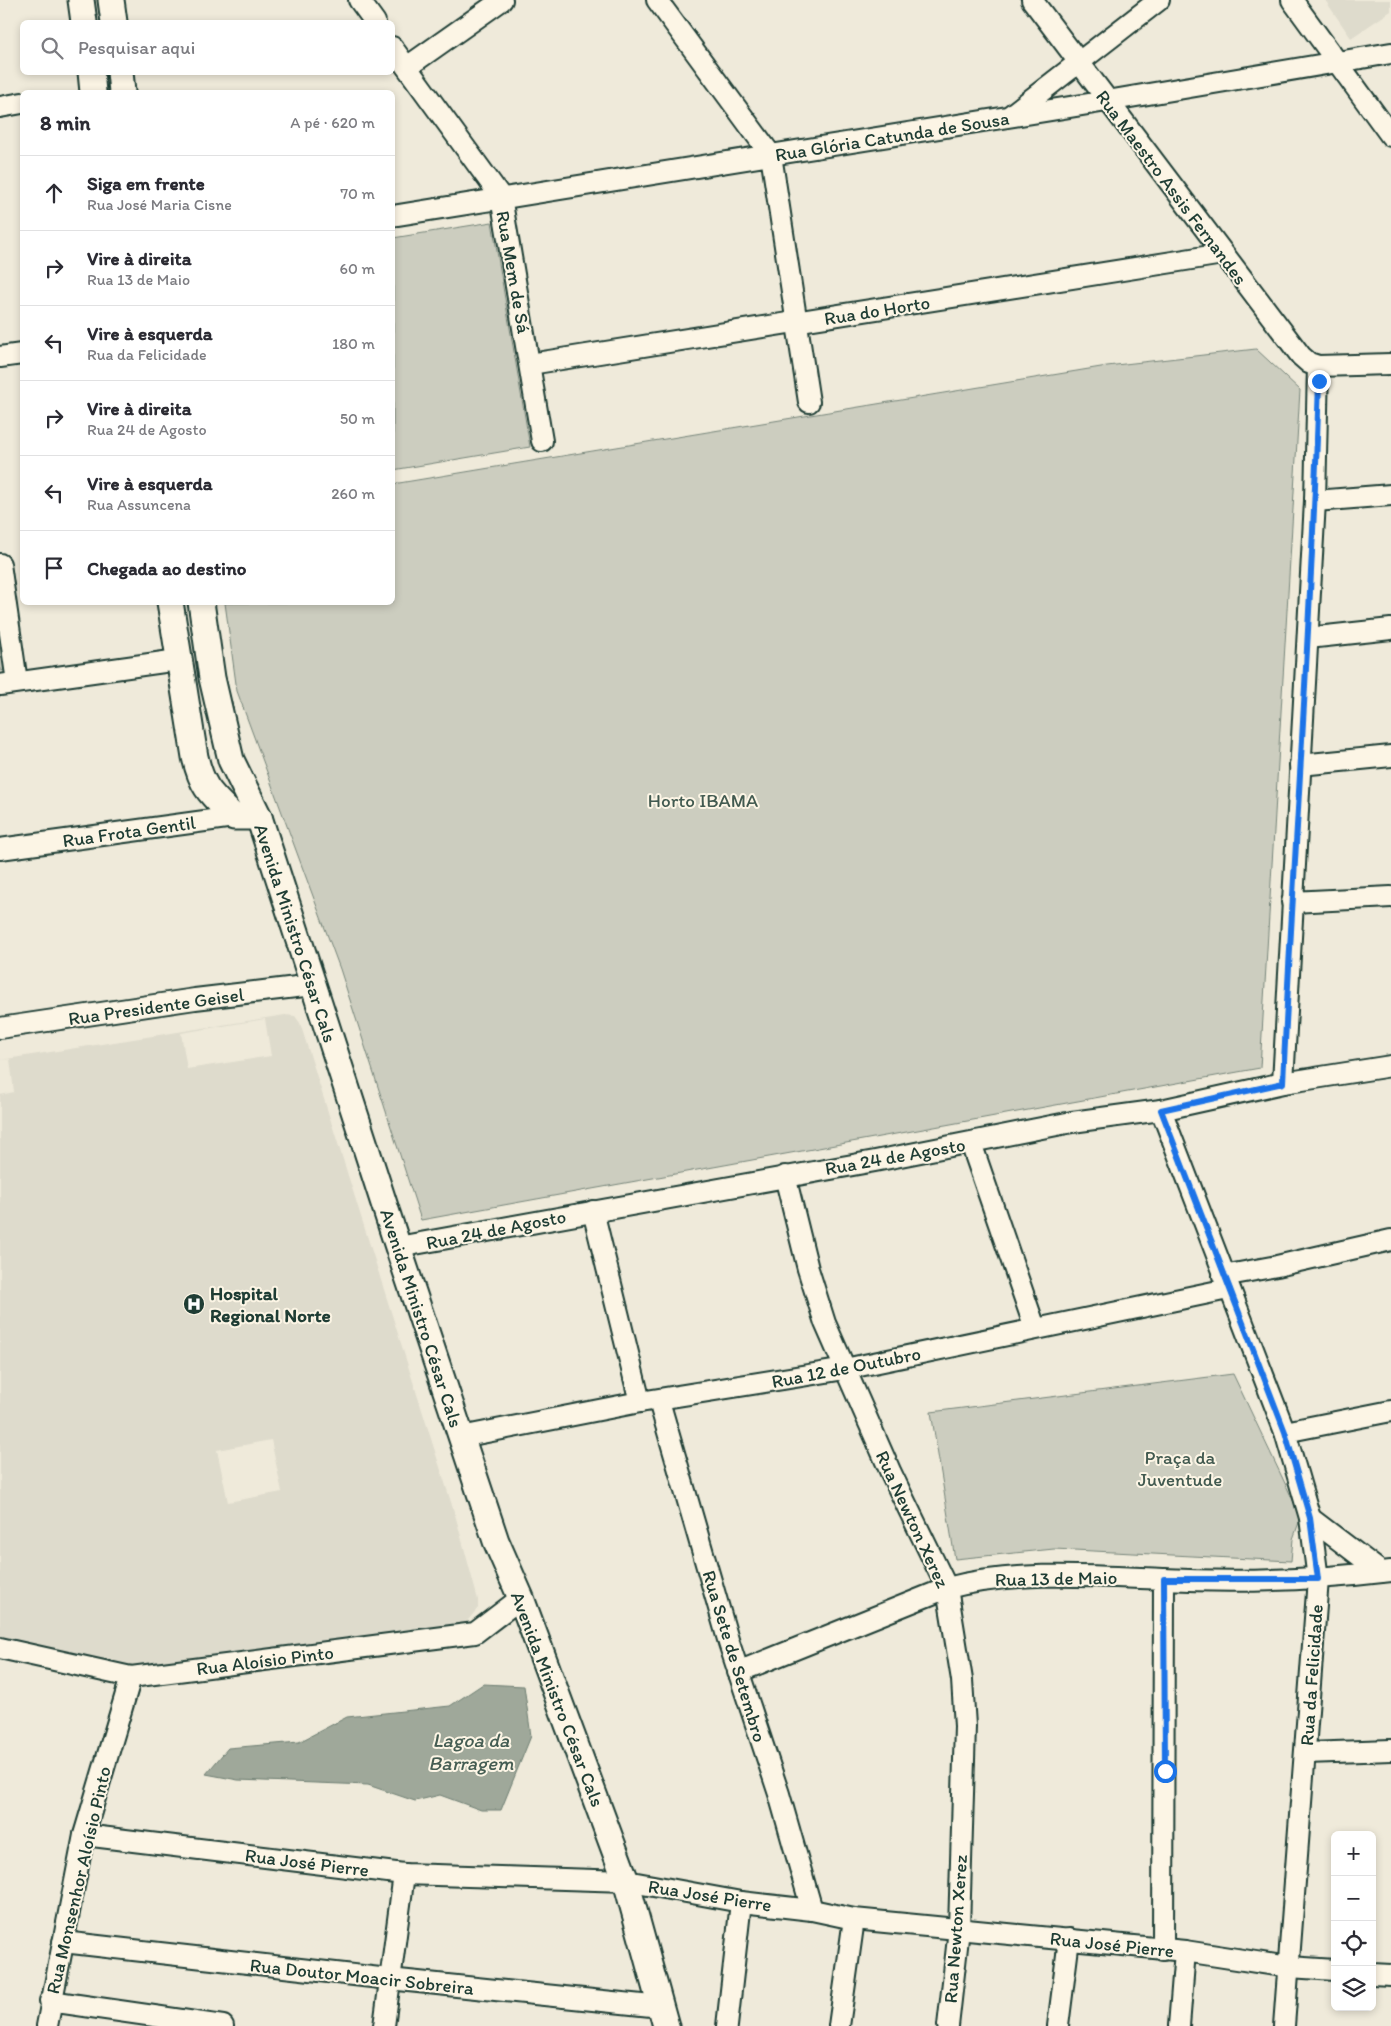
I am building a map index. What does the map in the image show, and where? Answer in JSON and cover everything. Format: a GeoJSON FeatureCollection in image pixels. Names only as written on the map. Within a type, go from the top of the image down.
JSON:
{"type":"FeatureCollection","features":[{"type":"Feature","properties":{"kind":"main road"},"geometry":{"type":"LineString","coordinates":[[81,0],[84,20]]}},
{"type":"Feature","properties":{"kind":"main road"},"geometry":{"type":"LineString","coordinates":[[111,0],[114,20]]}},
{"type":"Feature","properties":{"kind":"main road","name":"Avenida Ministro César Cals"},"geometry":{"type":"LineString","coordinates":[[170,605],[178,660],[200,780],[234,817]]}},
{"type":"Feature","properties":{"kind":"main road","name":"Avenida Ministro César Cals"},"geometry":{"type":"LineString","coordinates":[[201,605],[212,678],[232,760],[259,817],[398,1247],[496,1541],[521,1598],[626,1881],[664,2016]]}},
{"type":"Feature","properties":{"kind":"main road","name":"Rua Frota Gentil"},"geometry":{"type":"LineString","coordinates":[[234,817],[259,817]]}},
{"type":"Feature","properties":{"kind":"street"},"geometry":{"type":"LineString","coordinates":[[359,0],[374,20]]}},
{"type":"Feature","properties":{"kind":"street"},"geometry":{"type":"LineString","coordinates":[[407,67],[502,0]]}},
{"type":"Feature","properties":{"kind":"street"},"geometry":{"type":"LineString","coordinates":[[657,0],[771,155],[798,323],[808,402]]}},
{"type":"Feature","properties":{"kind":"street","name":"Rua Maestro Assis Fernandes"},"geometry":{"type":"LineString","coordinates":[[1032,0],[1301,356],[1309,363],[1318,366]]}},
{"type":"Feature","properties":{"kind":"street"},"geometry":{"type":"LineString","coordinates":[[1009,117],[1159,0]]}},
{"type":"Feature","properties":{"kind":"street"},"geometry":{"type":"LineString","coordinates":[[1292,0],[1391,136]]}},
{"type":"Feature","properties":{"kind":"street","name":"Rua Mem de Sá"},"geometry":{"type":"LineString","coordinates":[[395,51],[501,197],[542,441]]}},
{"type":"Feature","properties":{"kind":"street","name":"Rua Glória Catunda de Sousa"},"geometry":{"type":"LineString","coordinates":[[395,215],[1009,117],[1391,53]]}},
{"type":"Feature","properties":{"kind":"street"},"geometry":{"type":"LineString","coordinates":[[90,87],[121,84]]}},
{"type":"Feature","properties":{"kind":"street"},"geometry":{"type":"LineString","coordinates":[[0,107],[20,103]]}},
{"type":"Feature","properties":{"kind":"street","name":"Rua do Horto"},"geometry":{"type":"LineString","coordinates":[[530,364],[798,323],[1223,254]]}},
{"type":"Feature","properties":{"kind":"street"},"geometry":{"type":"LineString","coordinates":[[0,357],[20,354]]}},
{"type":"Feature","properties":{"kind":"street"},"geometry":{"type":"LineString","coordinates":[[1283,1083],[1315,501],[1318,366],[1391,364]]}},
{"type":"Feature","properties":{"kind":"street"},"geometry":{"type":"LineString","coordinates":[[1315,501],[1391,495]]}},
{"type":"Feature","properties":{"kind":"street"},"geometry":{"type":"LineString","coordinates":[[0,564],[8,684],[178,660]]}},
{"type":"Feature","properties":{"kind":"street"},"geometry":{"type":"LineString","coordinates":[[1308,638],[1391,629]]}},
{"type":"Feature","properties":{"kind":"street"},"geometry":{"type":"LineString","coordinates":[[1300,765],[1391,756]]}},
{"type":"Feature","properties":{"kind":"street","name":"Rua Frota Gentil"},"geometry":{"type":"LineString","coordinates":[[0,849],[234,817]]}},
{"type":"Feature","properties":{"kind":"street"},"geometry":{"type":"LineString","coordinates":[[1292,902],[1391,897]]}},
{"type":"Feature","properties":{"kind":"street","name":"Rua Presidente Geisel"},"geometry":{"type":"LineString","coordinates":[[0,1028],[313,985]]}},
{"type":"Feature","properties":{"kind":"street","name":"Rua 24 de Agosto"},"geometry":{"type":"LineString","coordinates":[[398,1247],[1072,1122],[1161,1110],[1283,1083],[1391,1066]]}},
{"type":"Feature","properties":{"kind":"street","name":"Rua da Felicidade"},"geometry":{"type":"LineString","coordinates":[[1161,1110],[1285,1432],[1310,1518],[1318,1579],[1284,2026]]}},
{"type":"Feature","properties":{"kind":"street"},"geometry":{"type":"LineString","coordinates":[[971,1142],[1035,1328]]}},
{"type":"Feature","properties":{"kind":"street","name":"Rua Newton Xerez"},"geometry":{"type":"LineString","coordinates":[[785,1176],[808,1269],[825,1323],[891,1474],[947,1588],[965,1706],[959,1929],[948,2026]]}},
{"type":"Feature","properties":{"kind":"street","name":"Rua Sete de Setembro"},"geometry":{"type":"LineString","coordinates":[[593,1210],[649,1402],[780,1794],[812,1910]]}},
{"type":"Feature","properties":{"kind":"street","name":"Rua 12 de Outubro"},"geometry":{"type":"LineString","coordinates":[[461,1437],[649,1402],[845,1369],[1035,1328],[1226,1282],[1278,1266],[1391,1240]]}},
{"type":"Feature","properties":{"kind":"street"},"geometry":{"type":"LineString","coordinates":[[1285,1432],[1391,1410]]}},
{"type":"Feature","properties":{"kind":"street"},"geometry":{"type":"LineString","coordinates":[[1310,1518],[1386,1572]]}},
{"type":"Feature","properties":{"kind":"street","name":"Rua 13 de Maio"},"geometry":{"type":"LineString","coordinates":[[738,1672],[947,1588],[989,1579],[1116,1576],[1164,1579],[1318,1579],[1386,1572]]}},
{"type":"Feature","properties":{"kind":"street"},"geometry":{"type":"LineString","coordinates":[[1163,1950],[1164,1579]]}},
{"type":"Feature","properties":{"kind":"street","name":"Rua Aloísio Pinto"},"geometry":{"type":"LineString","coordinates":[[0,1648],[131,1677],[474,1633],[521,1598]]}},
{"type":"Feature","properties":{"kind":"street","name":"Rua Monsenhor Aloísio Pinto"},"geometry":{"type":"LineString","coordinates":[[47,2026],[50,2001],[84,1835],[131,1677]]}},
{"type":"Feature","properties":{"kind":"street"},"geometry":{"type":"LineString","coordinates":[[1306,1752],[1391,1750]]}},
{"type":"Feature","properties":{"kind":"street","name":"Rua José Pierre"},"geometry":{"type":"LineString","coordinates":[[84,1835],[404,1874],[626,1881],[741,1902],[812,1910],[854,1919],[1185,1951],[1289,1967],[1331,1970]]}},
{"type":"Feature","properties":{"kind":"street"},"geometry":{"type":"LineString","coordinates":[[384,2026],[388,1980],[404,1874]]}},
{"type":"Feature","properties":{"kind":"street"},"geometry":{"type":"LineString","coordinates":[[727,2026],[741,1902]]}},
{"type":"Feature","properties":{"kind":"street"},"geometry":{"type":"LineString","coordinates":[[839,2026],[854,1919]]}},
{"type":"Feature","properties":{"kind":"street"},"geometry":{"type":"LineString","coordinates":[[1058,2026],[1069,1939]]}},
{"type":"Feature","properties":{"kind":"street","name":"Rua Doutor Moacir Sobreira"},"geometry":{"type":"LineString","coordinates":[[62,1942],[388,1980],[664,2016]]}},
{"type":"Feature","properties":{"kind":"street"},"geometry":{"type":"LineString","coordinates":[[1179,2026],[1185,1951]]}},
{"type":"Feature","properties":{"kind":"street"},"geometry":{"type":"LineString","coordinates":[[1376,1974],[1391,1975]]}},
{"type":"Feature","properties":{"kind":"street"},"geometry":{"type":"LineString","coordinates":[[50,2001],[223,2026]]}},
{"type":"Feature","properties":{"kind":"shaded area"},"geometry":{"type":"Polygon","coordinates":[[[1325,0],[1391,0],[1391,11],[1351,38],[1325,0]]]}},
{"type":"Feature","properties":{"kind":"shaded area","name":"Hospital Regional Norte"},"geometry":{"type":"Polygon","coordinates":[[[285,1015],[295,1016],[300,1023],[456,1518],[478,1600],[478,1608],[464,1625],[127,1669],[0,1644],[0,1095],[14,1092],[10,1059],[0,1060],[285,1015]],[[265,1019],[181,1033],[187,1069],[271,1056],[265,1019]],[[271,1440],[217,1450],[228,1502],[282,1492],[271,1440]]]}},
{"type":"Feature","properties":{"kind":"green space"},"geometry":{"type":"Polygon","coordinates":[[[492,222],[530,447],[395,470],[395,238],[492,222]]]}},
{"type":"Feature","properties":{"kind":"green space","name":"Horto IBAMA"},"geometry":{"type":"Polygon","coordinates":[[[1256,349],[1300,390],[1260,1068],[421,1220],[340,969],[237,691],[225,605],[395,605],[395,484],[1107,366],[1256,349]]]}},
{"type":"Feature","properties":{"kind":"green space"},"geometry":{"type":"Polygon","coordinates":[[[0,622],[7,670],[0,671],[0,622]]]}},
{"type":"Feature","properties":{"kind":"green space","name":"Praça da Juventude"},"geometry":{"type":"Polygon","coordinates":[[[1233,1374],[1301,1517],[1293,1539],[1291,1561],[1054,1549],[955,1559],[931,1412],[1233,1374]]]}},
{"type":"Feature","properties":{"kind":"water","name":"Lagoa da Barragem"},"geometry":{"type":"Polygon","coordinates":[[[483,1684],[524,1686],[531,1736],[501,1810],[481,1810],[440,1795],[415,1801],[368,1785],[238,1780],[206,1774],[228,1748],[299,1742],[347,1717],[450,1706],[483,1684]]]}},
{"type":"Feature","properties":{"kind":"place","name":"Hospital Regional Norte"},"geometry":{"type":"Point","coordinates":[194,1304]}},
{"type":"Feature","properties":{"kind":"route"},"geometry":{"type":"LineString","coordinates":[[1165,1771],[1164,1579],[1318,1579],[1310,1518],[1285,1432],[1228,1289],[1161,1110],[1283,1083],[1293,867],[1308,638],[1319,381]]}}]}
